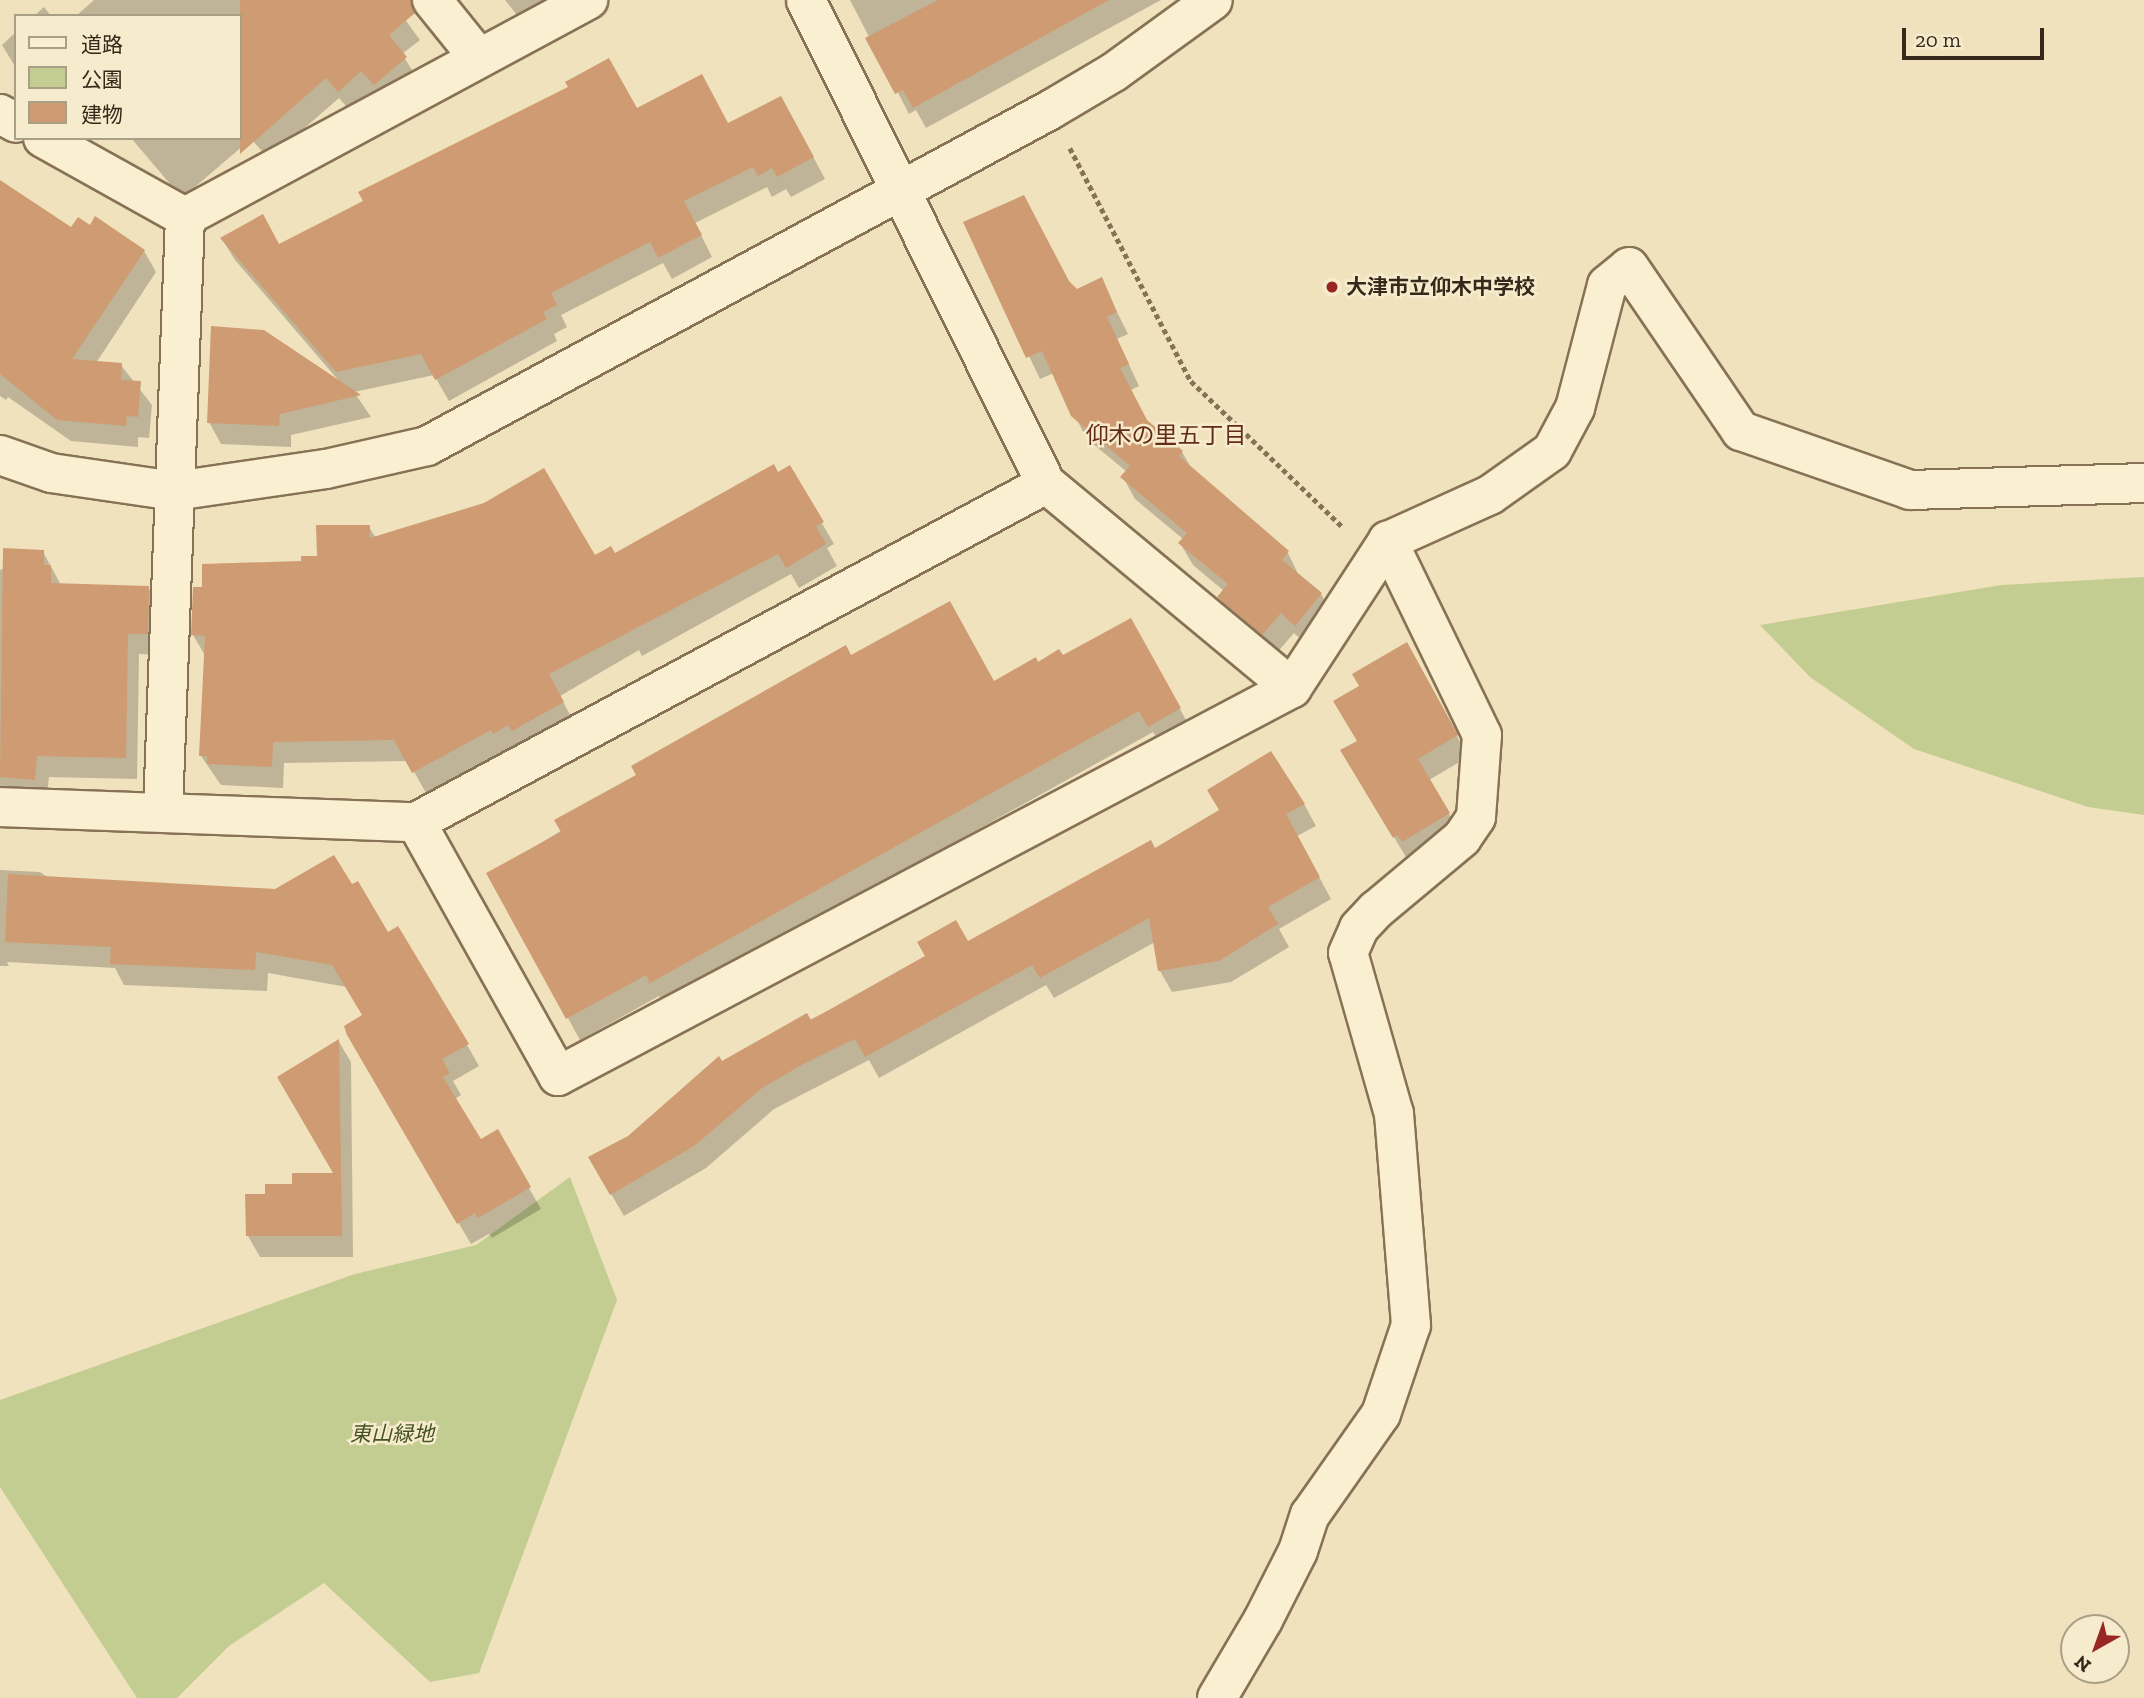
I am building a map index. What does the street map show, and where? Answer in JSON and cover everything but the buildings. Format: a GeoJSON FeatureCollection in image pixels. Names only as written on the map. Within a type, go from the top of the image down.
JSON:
{"type":"FeatureCollection","features":[{"type":"Feature","properties":{"kind":"street"},"geometry":{"type":"LineString","coordinates":[[432,0],[478,57]]}},
{"type":"Feature","properties":{"kind":"street"},"geometry":{"type":"LineString","coordinates":[[185,217],[588,0]]}},
{"type":"Feature","properties":{"kind":"street"},"geometry":{"type":"LineString","coordinates":[[806,0],[1046,484],[1292,688]]}},
{"type":"Feature","properties":{"kind":"street"},"geometry":{"type":"LineString","coordinates":[[0,455],[51,473],[175,491],[326,469],[428,446],[1050,110],[1114,72],[1213,0]]}},
{"type":"Feature","properties":{"kind":"street"},"geometry":{"type":"LineString","coordinates":[[47,140],[185,217]]}},
{"type":"Feature","properties":{"kind":"street"},"geometry":{"type":"LineString","coordinates":[[163,810],[185,217]]}},
{"type":"Feature","properties":{"kind":"street"},"geometry":{"type":"LineString","coordinates":[[416,822],[558,1076],[1292,688],[1382,550],[1490,495],[1552,451],[1575,408],[1607,285],[1629,267],[1741,431],[1910,489],[2144,483]]}},
{"type":"Feature","properties":{"kind":"street"},"geometry":{"type":"LineString","coordinates":[[0,807],[163,810],[416,822],[1046,484]]}},
{"type":"Feature","properties":{"kind":"street"},"geometry":{"type":"LineString","coordinates":[[1217,1698],[1264,1620],[1298,1551],[1310,1515],[1381,1414],[1411,1325],[1394,1114],[1348,953],[1359,928],[1376,910],[1462,838],[1476,817],[1482,736],[1382,550]]}},
{"type":"Feature","properties":{"kind":"path"},"geometry":{"type":"LineString","coordinates":[[1050,110],[1191,381],[1382,550]]}},
{"type":"Feature","properties":{"kind":"green space"},"geometry":{"type":"Polygon","coordinates":[[[2144,577],[2144,815],[2088,807],[1914,749],[1810,677],[1760,625],[2001,585],[2144,577]]]}},
{"type":"Feature","properties":{"kind":"green space","name":"東山緑地"},"geometry":{"type":"Polygon","coordinates":[[[570,1177],[617,1300],[479,1673],[430,1682],[324,1583],[229,1646],[177,1698],[137,1698],[0,1487],[0,1400],[355,1274],[476,1245],[570,1177]]]}},
{"type":"Feature","properties":{"kind":"place","name":"大津市立仰木中学校"},"geometry":{"type":"Point","coordinates":[1332,287]}},
{"type":"Feature","properties":{"kind":"district","name":"仰木の里五丁目"},"geometry":{"type":"Point","coordinates":[1166,435]}}]}
